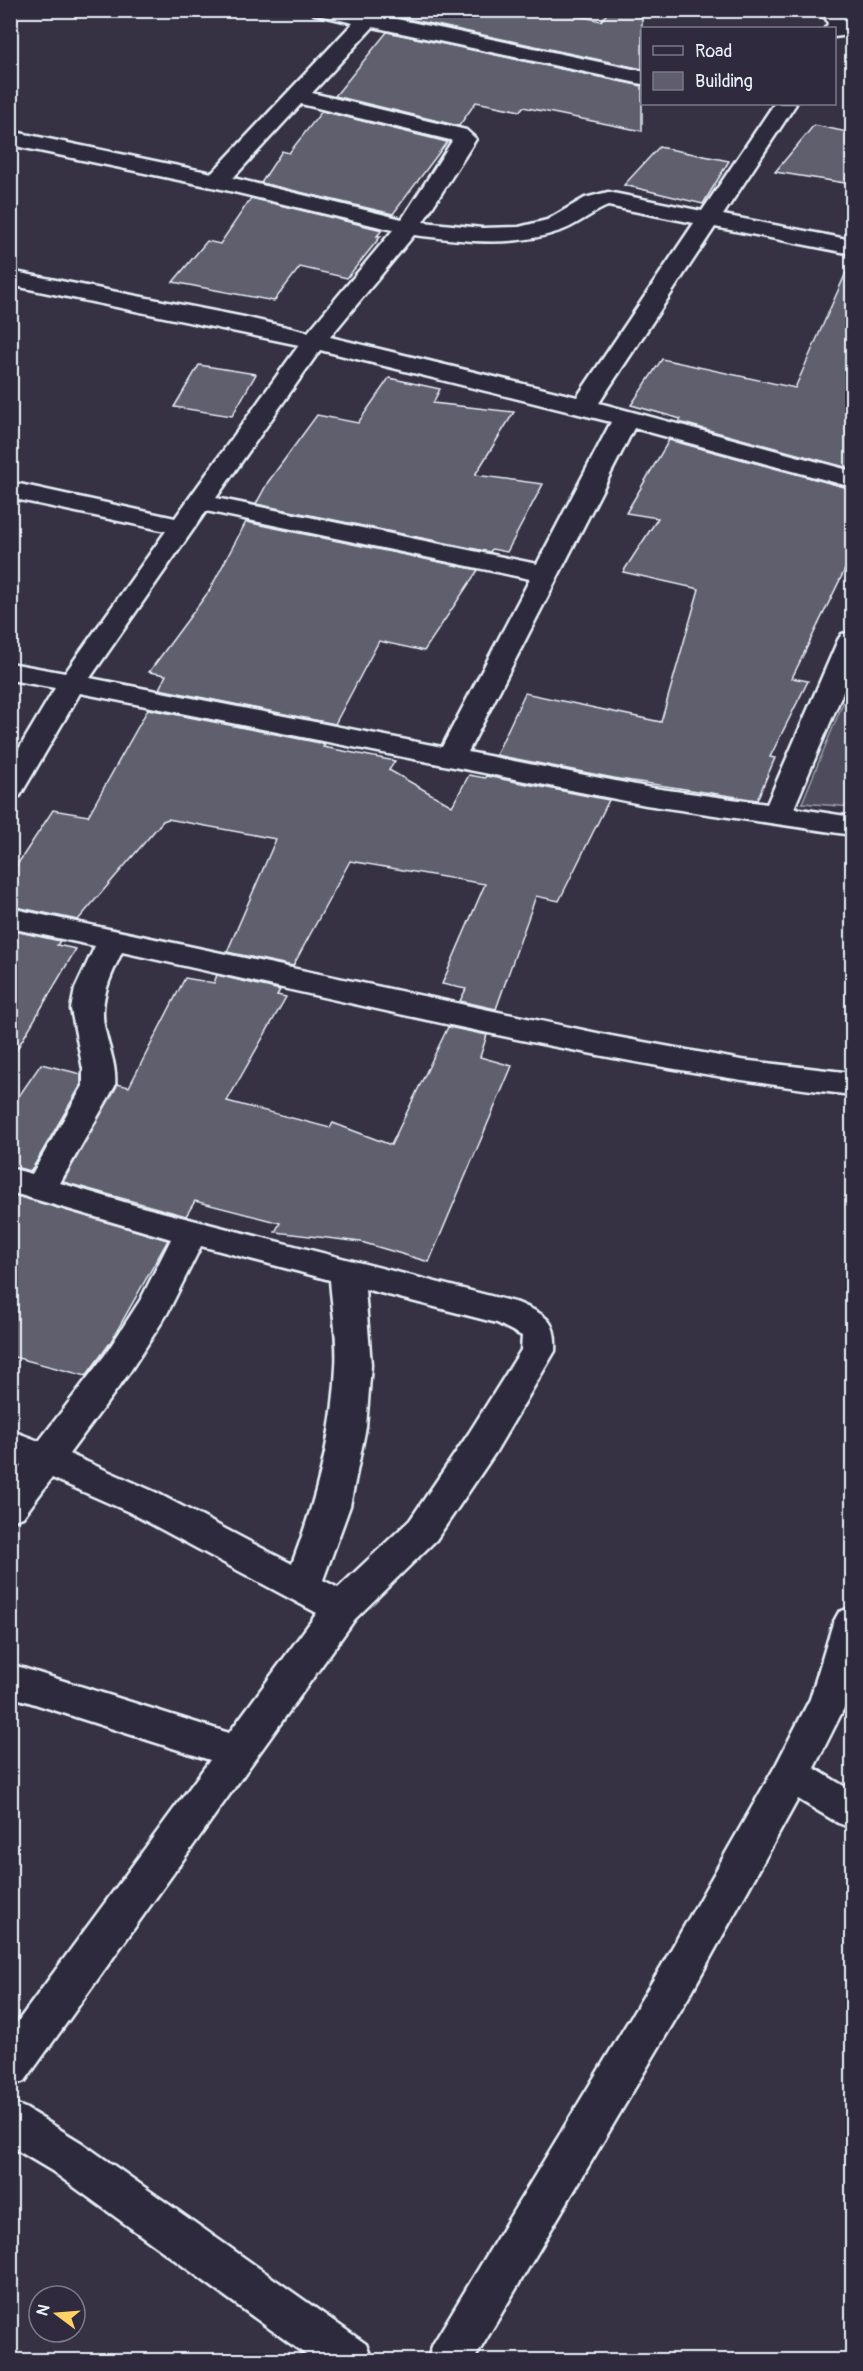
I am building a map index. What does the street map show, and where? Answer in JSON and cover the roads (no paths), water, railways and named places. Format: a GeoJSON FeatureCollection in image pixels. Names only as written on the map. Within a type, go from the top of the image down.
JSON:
{"type":"FeatureCollection","features":[{"type":"Feature","properties":{"kind":"street"},"geometry":{"type":"LineString","coordinates":[[321,10],[641,77]]}},
{"type":"Feature","properties":{"kind":"street"},"geometry":{"type":"LineString","coordinates":[[217,181],[368,20]]}},
{"type":"Feature","properties":{"kind":"street"},"geometry":{"type":"LineString","coordinates":[[10,789],[72,683],[314,341],[408,227],[465,138],[296,96]]}},
{"type":"Feature","properties":{"kind":"street"},"geometry":{"type":"LineString","coordinates":[[584,406],[711,218],[780,105]]}},
{"type":"Feature","properties":{"kind":"street"},"geometry":{"type":"LineString","coordinates":[[10,138],[217,181],[408,227],[457,234],[514,234],[557,225],[596,201],[608,199],[852,248]]}},
{"type":"Feature","properties":{"kind":"street"},"geometry":{"type":"LineString","coordinates":[[10,278],[244,324],[584,406],[852,479]]}},
{"type":"Feature","properties":{"kind":"street"},"geometry":{"type":"LineString","coordinates":[[451,757],[626,418]]}},
{"type":"Feature","properties":{"kind":"street"},"geometry":{"type":"LineString","coordinates":[[10,490],[182,527]]}},
{"type":"Feature","properties":{"kind":"street"},"geometry":{"type":"LineString","coordinates":[[200,502],[545,574]]}},
{"type":"Feature","properties":{"kind":"street"},"geometry":{"type":"LineString","coordinates":[[776,816],[852,640]]}},
{"type":"Feature","properties":{"kind":"street"},"geometry":{"type":"LineString","coordinates":[[10,671],[646,796],[852,826]]}},
{"type":"Feature","properties":{"kind":"street"},"geometry":{"type":"LineString","coordinates":[[10,918],[622,1049],[741,1071],[852,1084]]}},
{"type":"Feature","properties":{"kind":"street"},"geometry":{"type":"LineString","coordinates":[[10,2067],[342,1608],[423,1530],[482,1443],[538,1351],[539,1332],[528,1322],[506,1312],[191,1232],[25,1185],[99,1086],[101,1071],[86,1016],[90,993],[113,940]]}},
{"type":"Feature","properties":{"kind":"street"},"geometry":{"type":"LineString","coordinates":[[10,1507],[117,1364],[155,1305],[191,1232]]}},
{"type":"Feature","properties":{"kind":"street"},"geometry":{"type":"LineString","coordinates":[[302,1586],[332,1506],[348,1427],[354,1365],[346,1271]]}},
{"type":"Feature","properties":{"kind":"street"},"geometry":{"type":"LineString","coordinates":[[10,1444],[142,1502],[342,1608]]}},
{"type":"Feature","properties":{"kind":"street"},"geometry":{"type":"LineString","coordinates":[[449,2361],[676,1980],[791,1775],[830,1700],[852,1623]]}},
{"type":"Feature","properties":{"kind":"street"},"geometry":{"type":"LineString","coordinates":[[10,1680],[237,1752]]}},
{"type":"Feature","properties":{"kind":"street"},"geometry":{"type":"LineString","coordinates":[[791,1775],[852,1811]]}},
{"type":"Feature","properties":{"kind":"street"},"geometry":{"type":"LineString","coordinates":[[10,2122],[67,2157],[350,2361]]}}]}
